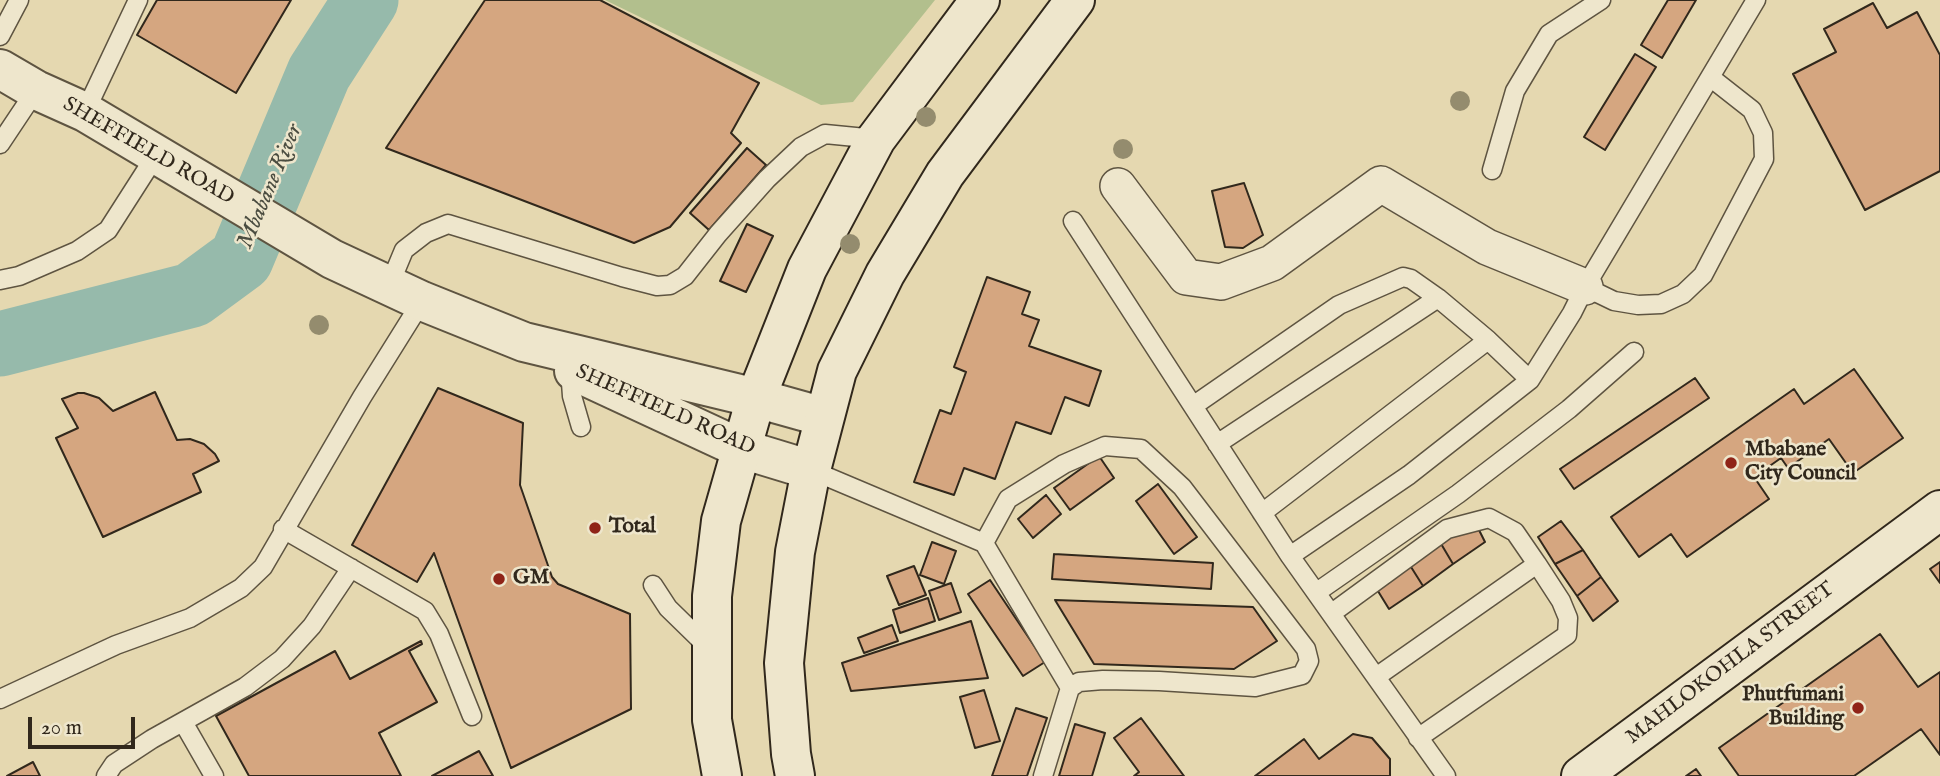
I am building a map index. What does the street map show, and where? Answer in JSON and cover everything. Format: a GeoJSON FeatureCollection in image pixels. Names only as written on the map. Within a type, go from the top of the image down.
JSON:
{"type":"FeatureCollection","features":[{"type":"Feature","properties":{"kind":"main road"},"geometry":{"type":"LineString","coordinates":[[722,776],[712,720],[712,596],[721,521],[756,398],[807,269],[876,139],[980,0]]}},
{"type":"Feature","properties":{"kind":"main road"},"geometry":{"type":"LineString","coordinates":[[795,776],[785,663],[795,552],[811,470],[836,371],[885,274],[945,174],[1075,0]]}},
{"type":"Feature","properties":{"kind":"main road","name":"SHEFFIELD ROAD"},"geometry":{"type":"LineString","coordinates":[[0,69],[36,90],[85,112],[332,259],[405,293],[524,342],[570,369],[741,449],[811,470]]}},
{"type":"Feature","properties":{"kind":"main road","name":"SHEFFIELD ROAD"},"geometry":{"type":"LineString","coordinates":[[524,342],[824,417]]}},
{"type":"Feature","properties":{"kind":"main road","name":"MAHLOKOHLA STREET"},"geometry":{"type":"LineString","coordinates":[[1882,552],[1940,483]]}},
{"type":"Feature","properties":{"kind":"main road","name":"MAHLOKOHLA STREET"},"geometry":{"type":"LineString","coordinates":[[1581,776],[1940,510]]}},
{"type":"Feature","properties":{"kind":"street"},"geometry":{"type":"LineString","coordinates":[[1118,186],[1186,277],[1221,282],[1272,262],[1381,184],[1487,247],[1585,287]]}},
{"type":"Feature","properties":{"kind":"lane"},"geometry":{"type":"LineString","coordinates":[[0,36],[19,0]]}},
{"type":"Feature","properties":{"kind":"lane"},"geometry":{"type":"LineString","coordinates":[[85,112],[138,0]]}},
{"type":"Feature","properties":{"kind":"lane"},"geometry":{"type":"LineString","coordinates":[[1492,170],[1515,91],[1549,34],[1601,0]]}},
{"type":"Feature","properties":{"kind":"lane"},"geometry":{"type":"LineString","coordinates":[[1290,556],[1409,475],[1530,380],[1573,313],[1585,287],[1756,0]]}},
{"type":"Feature","properties":{"kind":"lane"},"geometry":{"type":"LineString","coordinates":[[1585,287],[1614,301],[1638,305],[1661,304],[1684,294],[1703,275],[1764,159],[1763,133],[1752,110],[1710,77]]}},
{"type":"Feature","properties":{"kind":"lane"},"geometry":{"type":"LineString","coordinates":[[0,144],[36,90]]}},
{"type":"Feature","properties":{"kind":"lane"},"geometry":{"type":"LineString","coordinates":[[0,699],[116,645],[190,618],[241,589],[263,567],[405,293],[404,250],[426,233],[448,224],[622,277],[657,286],[670,285],[685,276],[767,179],[801,147],[825,134],[876,139]]}},
{"type":"Feature","properties":{"kind":"lane"},"geometry":{"type":"LineString","coordinates":[[0,280],[19,276],[77,251],[108,230],[156,155]]}},
{"type":"Feature","properties":{"kind":"lane"},"geometry":{"type":"LineString","coordinates":[[1073,221],[1290,556],[1446,776]]}},
{"type":"Feature","properties":{"kind":"lane"},"geometry":{"type":"LineString","coordinates":[[1193,405],[1339,305],[1403,277],[1411,279],[1438,298],[1530,380]]}},
{"type":"Feature","properties":{"kind":"lane"},"geometry":{"type":"LineString","coordinates":[[1217,444],[1438,298]]}},
{"type":"Feature","properties":{"kind":"lane"},"geometry":{"type":"LineString","coordinates":[[1262,513],[1488,340]]}},
{"type":"Feature","properties":{"kind":"lane"},"geometry":{"type":"LineString","coordinates":[[1317,592],[1458,494],[1569,409],[1634,352]]}},
{"type":"Feature","properties":{"kind":"lane"},"geometry":{"type":"LineString","coordinates":[[570,369],[572,397],[581,426]]}},
{"type":"Feature","properties":{"kind":"lane"},"geometry":{"type":"LineString","coordinates":[[984,543],[1008,499],[1064,464],[1105,446],[1141,449],[1182,487],[1306,649],[1309,661],[1302,675],[1255,687],[1103,680],[1079,682],[1070,688],[1043,776]]}},
{"type":"Feature","properties":{"kind":"lane"},"geometry":{"type":"LineString","coordinates":[[811,470],[984,543],[1070,688]]}},
{"type":"Feature","properties":{"kind":"lane"},"geometry":{"type":"LineString","coordinates":[[1332,613],[1447,529],[1489,519],[1515,532],[1561,601],[1568,618],[1567,635],[1418,738]]}},
{"type":"Feature","properties":{"kind":"lane"},"geometry":{"type":"LineString","coordinates":[[283,529],[425,611],[439,634],[472,716]]}},
{"type":"Feature","properties":{"kind":"lane"},"geometry":{"type":"LineString","coordinates":[[1376,677],[1537,564]]}},
{"type":"Feature","properties":{"kind":"lane"},"geometry":{"type":"LineString","coordinates":[[107,776],[114,764],[152,738],[245,687],[282,659],[312,626],[351,568]]}},
{"type":"Feature","properties":{"kind":"lane"},"geometry":{"type":"LineString","coordinates":[[653,585],[668,608],[712,651]]}},
{"type":"Feature","properties":{"kind":"lane"},"geometry":{"type":"LineString","coordinates":[[183,722],[214,776]]}},
{"type":"Feature","properties":{"kind":"green space"},"geometry":{"type":"Polygon","coordinates":[[[605,0],[935,0],[853,102],[821,105],[605,0]]]}},
{"type":"Feature","properties":{"kind":"building"},"geometry":{"type":"Polygon","coordinates":[[[157,0],[291,0],[236,93],[137,35],[157,0]]]}},
{"type":"Feature","properties":{"kind":"building"},"geometry":{"type":"Polygon","coordinates":[[[485,0],[600,0],[759,83],[731,133],[741,143],[670,227],[634,243],[386,148],[485,0]]]}},
{"type":"Feature","properties":{"kind":"building"},"geometry":{"type":"Polygon","coordinates":[[[1668,0],[1696,0],[1662,58],[1641,45],[1668,0]]]}},
{"type":"Feature","properties":{"kind":"building"},"geometry":{"type":"Polygon","coordinates":[[[1873,3],[1887,28],[1917,12],[1940,55],[1940,171],[1865,210],[1793,74],[1836,52],[1824,29],[1873,3]]]}},
{"type":"Feature","properties":{"kind":"building"},"geometry":{"type":"Polygon","coordinates":[[[1635,54],[1656,67],[1605,150],[1584,137],[1635,54]]]}},
{"type":"Feature","properties":{"kind":"building"},"geometry":{"type":"Polygon","coordinates":[[[747,148],[766,165],[709,230],[690,213],[747,148]]]}},
{"type":"Feature","properties":{"kind":"building"},"geometry":{"type":"Polygon","coordinates":[[[1244,183],[1263,235],[1243,248],[1225,247],[1212,191],[1244,183]]]}},
{"type":"Feature","properties":{"kind":"building"},"geometry":{"type":"Polygon","coordinates":[[[747,224],[773,236],[746,292],[720,281],[747,224]]]}},
{"type":"Feature","properties":{"kind":"building"},"geometry":{"type":"Polygon","coordinates":[[[987,277],[1030,292],[1022,314],[1039,320],[1029,346],[1101,371],[1089,406],[1065,397],[1051,434],[1016,422],[995,479],[964,468],[954,495],[914,482],[940,410],[951,414],[966,372],[954,367],[987,277]]]}},
{"type":"Feature","properties":{"kind":"building","name":"Mbabane City Council"},"geometry":{"type":"Polygon","coordinates":[[[1854,369],[1903,438],[1853,473],[1829,439],[1788,468],[1781,458],[1754,477],[1769,499],[1687,557],[1671,534],[1639,557],[1611,517],[1794,389],[1804,404],[1854,369]]]}},
{"type":"Feature","properties":{"kind":"building"},"geometry":{"type":"Polygon","coordinates":[[[1695,378],[1709,398],[1574,489],[1560,469],[1695,378]]]}},
{"type":"Feature","properties":{"kind":"building","name":"GM"},"geometry":{"type":"Polygon","coordinates":[[[438,388],[523,423],[520,485],[552,577],[558,584],[630,614],[631,709],[511,768],[434,553],[417,582],[352,545],[438,388]]]}},
{"type":"Feature","properties":{"kind":"building"},"geometry":{"type":"Polygon","coordinates":[[[155,392],[177,440],[190,439],[204,444],[219,461],[193,474],[201,492],[103,537],[56,438],[78,428],[62,399],[84,393],[99,398],[113,411],[155,392]]]}},
{"type":"Feature","properties":{"kind":"building"},"geometry":{"type":"Polygon","coordinates":[[[1099,456],[1114,478],[1070,510],[1054,488],[1099,456]]]}},
{"type":"Feature","properties":{"kind":"building"},"geometry":{"type":"Polygon","coordinates":[[[1158,484],[1197,537],[1174,554],[1136,501],[1158,484]]]}},
{"type":"Feature","properties":{"kind":"building"},"geometry":{"type":"Polygon","coordinates":[[[1046,495],[1061,514],[1033,538],[1018,519],[1046,495]]]}},
{"type":"Feature","properties":{"kind":"building"},"geometry":{"type":"Polygon","coordinates":[[[1472,516],[1485,542],[1453,564],[1437,537],[1472,516]]]}},
{"type":"Feature","properties":{"kind":"building"},"geometry":{"type":"Polygon","coordinates":[[[1561,521],[1583,550],[1555,564],[1538,537],[1561,521]]]}},
{"type":"Feature","properties":{"kind":"building"},"geometry":{"type":"Polygon","coordinates":[[[1437,537],[1453,564],[1423,586],[1406,559],[1437,537]]]}},
{"type":"Feature","properties":{"kind":"building"},"geometry":{"type":"Polygon","coordinates":[[[932,542],[956,551],[944,584],[920,575],[932,542]]]}},
{"type":"Feature","properties":{"kind":"building"},"geometry":{"type":"Polygon","coordinates":[[[1583,550],[1601,577],[1577,596],[1555,564],[1583,550]]]}},
{"type":"Feature","properties":{"kind":"building"},"geometry":{"type":"Polygon","coordinates":[[[1054,554],[1213,563],[1211,589],[1052,579],[1054,554]]]}},
{"type":"Feature","properties":{"kind":"building"},"geometry":{"type":"Polygon","coordinates":[[[1406,559],[1423,586],[1389,609],[1373,583],[1406,559]]]}},
{"type":"Feature","properties":{"kind":"building"},"geometry":{"type":"Polygon","coordinates":[[[1940,562],[1940,583],[1930,569],[1940,562]]]}},
{"type":"Feature","properties":{"kind":"building"},"geometry":{"type":"Polygon","coordinates":[[[914,566],[926,595],[899,605],[887,576],[914,566]]]}},
{"type":"Feature","properties":{"kind":"building"},"geometry":{"type":"Polygon","coordinates":[[[1601,577],[1618,601],[1593,621],[1577,596],[1601,577]]]}},
{"type":"Feature","properties":{"kind":"building"},"geometry":{"type":"Polygon","coordinates":[[[990,580],[1045,662],[1023,676],[968,594],[990,580]]]}},
{"type":"Feature","properties":{"kind":"building"},"geometry":{"type":"Polygon","coordinates":[[[951,583],[961,612],[939,620],[929,591],[951,583]]]}},
{"type":"Feature","properties":{"kind":"building"},"geometry":{"type":"Polygon","coordinates":[[[928,598],[935,621],[900,633],[893,610],[928,598]]]}},
{"type":"Feature","properties":{"kind":"building"},"geometry":{"type":"Polygon","coordinates":[[[1055,600],[1253,607],[1277,641],[1234,669],[1094,664],[1055,600]]]}},
{"type":"Feature","properties":{"kind":"building"},"geometry":{"type":"Polygon","coordinates":[[[971,621],[988,678],[851,691],[842,663],[971,621]]]}},
{"type":"Feature","properties":{"kind":"building"},"geometry":{"type":"Polygon","coordinates":[[[892,625],[898,641],[864,653],[858,638],[892,625]]]}},
{"type":"Feature","properties":{"kind":"building","name":"Phutfumani Building"},"geometry":{"type":"Polygon","coordinates":[[[1880,634],[1918,687],[1940,672],[1940,755],[1921,729],[1854,776],[1739,776],[1719,748],[1880,634]]]}},
{"type":"Feature","properties":{"kind":"building"},"geometry":{"type":"Polygon","coordinates":[[[421,641],[422,644],[409,651],[437,702],[379,733],[401,776],[249,776],[216,716],[335,651],[350,679],[421,641]]]}},
{"type":"Feature","properties":{"kind":"building"},"geometry":{"type":"Polygon","coordinates":[[[984,690],[1000,741],[975,748],[960,697],[984,690]]]}},
{"type":"Feature","properties":{"kind":"building"},"geometry":{"type":"Polygon","coordinates":[[[1016,708],[1047,718],[1027,776],[992,776],[1016,708]]]}},
{"type":"Feature","properties":{"kind":"building"},"geometry":{"type":"Polygon","coordinates":[[[1141,718],[1184,776],[1134,776],[1139,772],[1114,738],[1141,718]]]}},
{"type":"Feature","properties":{"kind":"building"},"geometry":{"type":"Polygon","coordinates":[[[1075,724],[1105,733],[1092,776],[1059,776],[1075,724]]]}},
{"type":"Feature","properties":{"kind":"building"},"geometry":{"type":"Polygon","coordinates":[[[1353,734],[1372,738],[1390,759],[1390,776],[1255,776],[1304,739],[1319,759],[1353,734]]]}},
{"type":"Feature","properties":{"kind":"building"},"geometry":{"type":"Polygon","coordinates":[[[479,751],[493,776],[432,776],[479,751]]]}},
{"type":"Feature","properties":{"kind":"building"},"geometry":{"type":"Polygon","coordinates":[[[33,762],[40,776],[7,776],[33,762]]]}},
{"type":"Feature","properties":{"kind":"building"},"geometry":{"type":"Polygon","coordinates":[[[1696,769],[1701,776],[1686,776],[1696,769]]]}},
{"type":"Feature","properties":{"kind":"waterway","name":"Mbabane River"},"geometry":{"type":"LineString","coordinates":[[0,344],[192,295],[241,259],[319,73],[366,0]]}},
{"type":"Feature","properties":{"kind":"place","name":"Mbabane City Council"},"geometry":{"type":"Point","coordinates":[1731,463]}},
{"type":"Feature","properties":{"kind":"place","name":"Total"},"geometry":{"type":"Point","coordinates":[595,528]}},
{"type":"Feature","properties":{"kind":"place","name":"GM"},"geometry":{"type":"Point","coordinates":[499,579]}},
{"type":"Feature","properties":{"kind":"place","name":"Phutfumani Building"},"geometry":{"type":"Point","coordinates":[1858,708]}}]}
